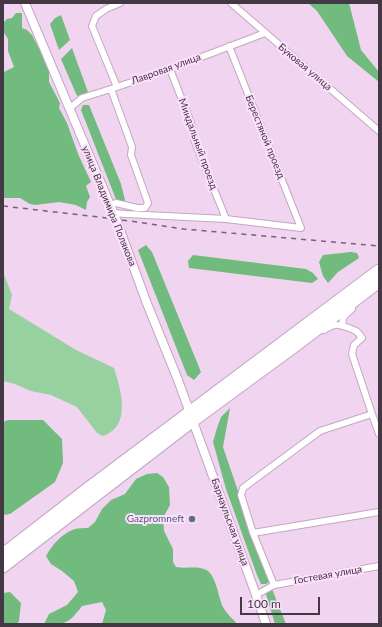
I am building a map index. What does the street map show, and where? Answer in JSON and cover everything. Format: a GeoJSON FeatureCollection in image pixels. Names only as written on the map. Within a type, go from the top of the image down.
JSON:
{"type":"FeatureCollection","features":[{"type":"Feature","properties":{"kind":"highway"},"geometry":{"type":"LineString","coordinates":[[3,567],[292,336],[379,270]]}},
{"type":"Feature","properties":{"kind":"highway"},"geometry":{"type":"LineString","coordinates":[[3,554],[88,488],[309,335],[378,283]]}},
{"type":"Feature","properties":{"kind":"street","name":"улица Владимира Полякова"},"geometry":{"type":"LineString","coordinates":[[25,3],[111,209],[191,416]]}},
{"type":"Feature","properties":{"kind":"street"},"geometry":{"type":"LineString","coordinates":[[120,3],[106,9],[96,16],[92,26],[114,88],[132,147],[131,155],[148,203],[145,208],[136,208],[116,203],[111,209],[126,214],[226,219]]}},
{"type":"Feature","properties":{"kind":"street","name":"Буковая улица"},"geometry":{"type":"LineString","coordinates":[[231,3],[379,131]]}},
{"type":"Feature","properties":{"kind":"street","name":"Лавровая улица"},"geometry":{"type":"LineString","coordinates":[[70,108],[82,98],[170,69],[264,33]]}},
{"type":"Feature","properties":{"kind":"street","name":"Берестяной проезд"},"geometry":{"type":"LineString","coordinates":[[226,219],[301,228],[229,46]]}},
{"type":"Feature","properties":{"kind":"street","name":"Миндальный проезд"},"geometry":{"type":"LineString","coordinates":[[170,69],[191,123],[195,142],[226,219]]}},
{"type":"Feature","properties":{"kind":"street"},"geometry":{"type":"LineString","coordinates":[[343,326],[343,318],[364,299],[378,283]]}},
{"type":"Feature","properties":{"kind":"street"},"geometry":{"type":"LineString","coordinates":[[309,335],[335,325],[356,330],[362,338],[354,346],[352,354],[379,434]]}},
{"type":"Feature","properties":{"kind":"street"},"geometry":{"type":"LineString","coordinates":[[274,585],[253,533],[240,495],[243,488],[320,430],[372,414]]}},
{"type":"Feature","properties":{"kind":"street","name":"Барнаульская улица"},"geometry":{"type":"LineString","coordinates":[[191,416],[266,624]]}},
{"type":"Feature","properties":{"kind":"street"},"geometry":{"type":"LineString","coordinates":[[253,533],[379,512]]}},
{"type":"Feature","properties":{"kind":"street","name":"Гостевая улица"},"geometry":{"type":"LineString","coordinates":[[256,595],[274,585],[379,566]]}},
{"type":"Feature","properties":{"kind":"green space"},"geometry":{"type":"Polygon","coordinates":[[[308,3],[349,3],[361,50],[379,72],[379,82],[347,56],[317,11],[308,3]]]}},
{"type":"Feature","properties":{"kind":"green space"},"geometry":{"type":"Polygon","coordinates":[[[16,13],[22,13],[22,28],[27,30],[32,35],[49,69],[49,82],[60,103],[59,108],[67,123],[78,154],[91,182],[86,186],[90,197],[87,202],[86,210],[76,205],[59,202],[35,205],[30,204],[20,198],[3,198],[3,74],[14,67],[8,51],[8,39],[3,31],[3,23],[7,19],[12,18],[16,13]]]}},
{"type":"Feature","properties":{"kind":"green space"},"geometry":{"type":"Polygon","coordinates":[[[61,15],[70,40],[59,50],[50,24],[55,18],[61,15]]]}},
{"type":"Feature","properties":{"kind":"green space"},"geometry":{"type":"Polygon","coordinates":[[[72,48],[88,92],[77,96],[61,59],[72,48]]]}},
{"type":"Feature","properties":{"kind":"green space"},"geometry":{"type":"Polygon","coordinates":[[[83,105],[89,105],[121,184],[125,200],[123,204],[117,202],[81,110],[83,105]]]}},
{"type":"Feature","properties":{"kind":"green space"},"geometry":{"type":"Polygon","coordinates":[[[146,245],[152,252],[201,372],[194,380],[187,375],[138,250],[146,245]]]}},
{"type":"Feature","properties":{"kind":"green space"},"geometry":{"type":"Polygon","coordinates":[[[351,252],[357,253],[359,258],[338,272],[328,283],[323,276],[319,262],[323,255],[351,252]]]}},
{"type":"Feature","properties":{"kind":"green space"},"geometry":{"type":"Polygon","coordinates":[[[193,255],[306,269],[313,273],[318,279],[312,283],[189,268],[188,261],[193,255]]]}},
{"type":"Feature","properties":{"kind":"green space"},"geometry":{"type":"Polygon","coordinates":[[[3,272],[12,295],[9,309],[76,350],[114,368],[122,406],[118,424],[112,431],[103,436],[97,433],[77,407],[51,395],[31,391],[15,384],[3,381],[3,272]]]}},
{"type":"Feature","properties":{"kind":"green space"},"geometry":{"type":"Polygon","coordinates":[[[230,408],[223,447],[257,547],[271,581],[266,584],[261,584],[257,575],[226,489],[213,442],[221,417],[230,408]]]}},
{"type":"Feature","properties":{"kind":"green space"},"geometry":{"type":"Polygon","coordinates":[[[8,420],[43,420],[62,439],[63,463],[55,482],[10,514],[3,515],[3,422],[8,420]]]}},
{"type":"Feature","properties":{"kind":"green space"},"geometry":{"type":"Polygon","coordinates":[[[157,473],[163,477],[169,487],[170,505],[163,518],[164,531],[173,549],[173,562],[176,567],[201,568],[208,571],[214,580],[223,607],[237,624],[102,624],[106,610],[102,602],[82,606],[70,620],[66,622],[58,624],[44,624],[49,614],[67,605],[78,592],[74,581],[51,564],[46,556],[52,547],[58,540],[70,531],[88,528],[95,522],[102,509],[111,500],[125,494],[136,479],[147,474],[157,473]]]}},
{"type":"Feature","properties":{"kind":"green space"},"geometry":{"type":"Polygon","coordinates":[[[272,589],[286,624],[275,624],[266,594],[272,589]]]}},
{"type":"Feature","properties":{"kind":"green space"},"geometry":{"type":"Polygon","coordinates":[[[10,592],[21,603],[19,621],[17,624],[3,624],[3,593],[10,592]]]}},
{"type":"Feature","properties":{"kind":"railway"},"geometry":{"type":"LineString","coordinates":[[3,206],[116,219],[184,229],[379,246]]}},
{"type":"Feature","properties":{"kind":"place","name":"Gazpromneft"},"geometry":{"type":"Point","coordinates":[192,519]}}]}
